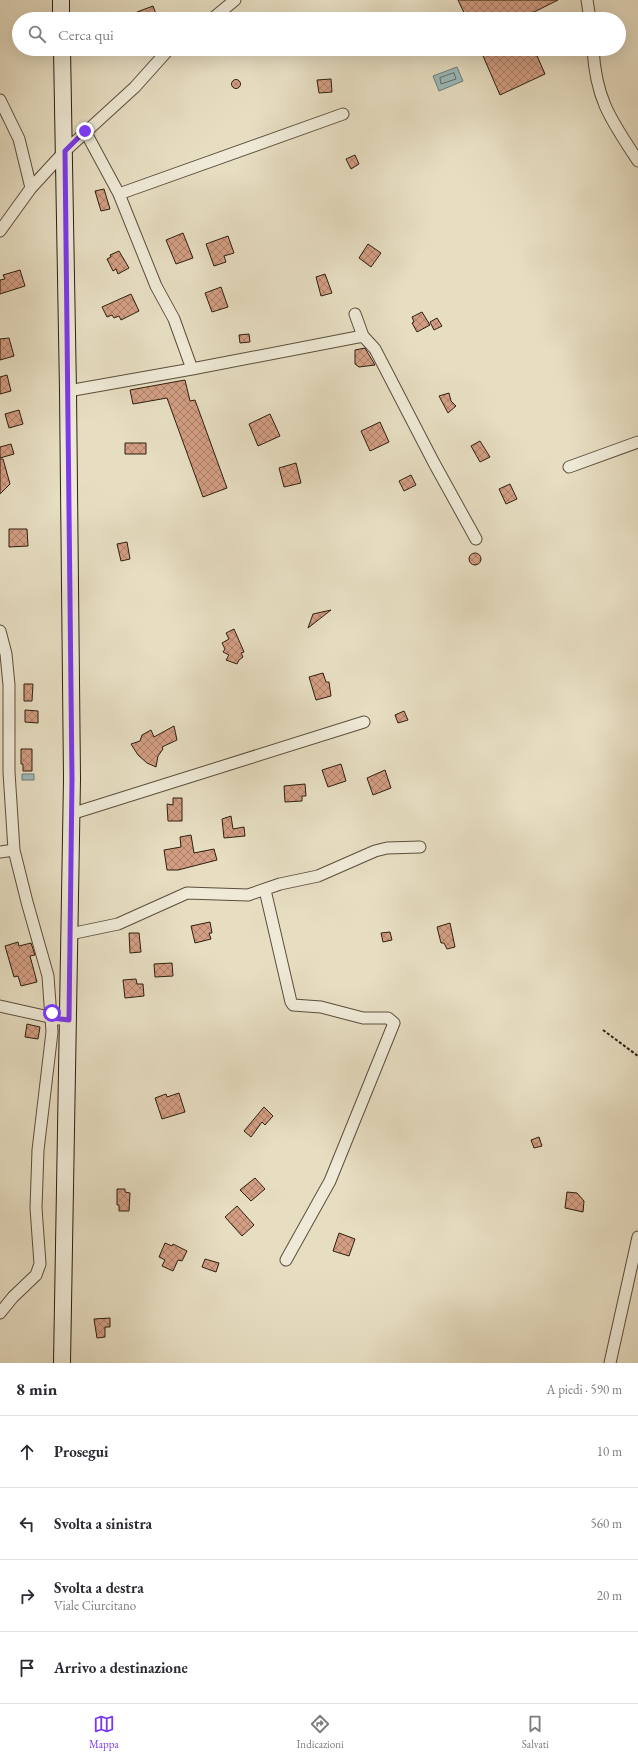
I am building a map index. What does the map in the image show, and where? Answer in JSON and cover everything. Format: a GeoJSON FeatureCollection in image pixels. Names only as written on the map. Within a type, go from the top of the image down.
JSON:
{"type":"FeatureCollection","features":[{"type":"Feature","properties":{"kind":"main road"},"geometry":{"type":"LineString","coordinates":[[61,0],[61,12]]}},
{"type":"Feature","properties":{"kind":"main road"},"geometry":{"type":"LineString","coordinates":[[62,56],[68,390],[71,814],[69,1020],[62,1363]]}},
{"type":"Feature","properties":{"kind":"street"},"geometry":{"type":"LineString","coordinates":[[220,12],[235,0]]}},
{"type":"Feature","properties":{"kind":"street"},"geometry":{"type":"LineString","coordinates":[[587,0],[589,12]]}},
{"type":"Feature","properties":{"kind":"street"},"geometry":{"type":"LineString","coordinates":[[0,231],[30,188],[85,131],[135,87],[163,56]]}},
{"type":"Feature","properties":{"kind":"street"},"geometry":{"type":"LineString","coordinates":[[593,56],[594,72],[609,117],[638,161]]}},
{"type":"Feature","properties":{"kind":"street"},"geometry":{"type":"LineString","coordinates":[[0,100],[19,139],[30,188]]}},
{"type":"Feature","properties":{"kind":"street"},"geometry":{"type":"LineString","coordinates":[[118,194],[343,114]]}},
{"type":"Feature","properties":{"kind":"street"},"geometry":{"type":"LineString","coordinates":[[85,131],[118,194],[156,286],[174,319],[192,369]]}},
{"type":"Feature","properties":{"kind":"street"},"geometry":{"type":"LineString","coordinates":[[355,314],[363,336],[375,349],[434,463],[476,538]]}},
{"type":"Feature","properties":{"kind":"street"},"geometry":{"type":"LineString","coordinates":[[68,390],[192,369],[363,336]]}},
{"type":"Feature","properties":{"kind":"street"},"geometry":{"type":"LineString","coordinates":[[569,467],[638,442]]}},
{"type":"Feature","properties":{"kind":"street"},"geometry":{"type":"LineString","coordinates":[[0,631],[6,654],[9,679],[10,772],[14,850],[48,976],[52,1018],[52,1032],[38,1150],[36,1208],[40,1264],[36,1275],[13,1297],[0,1313]]}},
{"type":"Feature","properties":{"kind":"street"},"geometry":{"type":"LineString","coordinates":[[71,814],[364,722]]}},
{"type":"Feature","properties":{"kind":"street"},"geometry":{"type":"LineString","coordinates":[[70,934],[118,924],[187,892],[193,891],[242,895],[265,890],[280,884],[318,876],[375,851],[387,848],[420,847]]}},
{"type":"Feature","properties":{"kind":"street"},"geometry":{"type":"LineString","coordinates":[[0,852],[14,850]]}},
{"type":"Feature","properties":{"kind":"street"},"geometry":{"type":"LineString","coordinates":[[265,890],[290,1002],[293,1005],[322,1007],[363,1018],[388,1018],[394,1023],[330,1181],[286,1260]]}},
{"type":"Feature","properties":{"kind":"street"},"geometry":{"type":"LineString","coordinates":[[0,1006],[52,1018],[69,1020]]}},
{"type":"Feature","properties":{"kind":"street"},"geometry":{"type":"LineString","coordinates":[[610,1363],[638,1237]]}},
{"type":"Feature","properties":{"kind":"path"},"geometry":{"type":"LineString","coordinates":[[603,1030],[638,1056]]}},
{"type":"Feature","properties":{"kind":"water"},"geometry":{"type":"Polygon","coordinates":[[[457,67],[463,81],[439,91],[433,76],[457,67]]]}},
{"type":"Feature","properties":{"kind":"water"},"geometry":{"type":"Polygon","coordinates":[[[22,774],[34,774],[34,780],[22,780],[22,774]]]}},
{"type":"Feature","properties":{"kind":"building"},"geometry":{"type":"Polygon","coordinates":[[[458,0],[558,0],[534,12],[464,12],[458,0]]]}},
{"type":"Feature","properties":{"kind":"building"},"geometry":{"type":"Polygon","coordinates":[[[153,6],[155,12],[137,12],[153,6]]]}},
{"type":"Feature","properties":{"kind":"building"},"geometry":{"type":"Polygon","coordinates":[[[483,56],[537,56],[545,74],[500,95],[483,56]]]}},
{"type":"Feature","properties":{"kind":"building"},"geometry":{"type":"Polygon","coordinates":[[[331,79],[332,92],[319,93],[317,80],[331,79]]]}},
{"type":"Feature","properties":{"kind":"building"},"geometry":{"type":"Polygon","coordinates":[[[234,80],[238,80],[240,84],[238,88],[234,88],[232,86],[232,82],[234,80]]]}},
{"type":"Feature","properties":{"kind":"building"},"geometry":{"type":"Polygon","coordinates":[[[355,155],[359,164],[351,169],[346,159],[355,155]]]}},
{"type":"Feature","properties":{"kind":"building"},"geometry":{"type":"Polygon","coordinates":[[[104,189],[110,209],[101,211],[95,191],[104,189]]]}},
{"type":"Feature","properties":{"kind":"building"},"geometry":{"type":"Polygon","coordinates":[[[183,233],[193,258],[176,264],[166,240],[183,233]]]}},
{"type":"Feature","properties":{"kind":"building"},"geometry":{"type":"Polygon","coordinates":[[[228,236],[234,253],[224,256],[226,262],[214,266],[206,244],[228,236]]]}},
{"type":"Feature","properties":{"kind":"building"},"geometry":{"type":"Polygon","coordinates":[[[368,244],[381,253],[371,267],[359,258],[368,244]]]}},
{"type":"Feature","properties":{"kind":"building"},"geometry":{"type":"Polygon","coordinates":[[[119,251],[129,268],[118,274],[116,269],[113,271],[107,259],[111,257],[110,255],[119,251]]]}},
{"type":"Feature","properties":{"kind":"building"},"geometry":{"type":"Polygon","coordinates":[[[20,270],[25,286],[0,294],[0,280],[5,279],[3,275],[20,270]]]}},
{"type":"Feature","properties":{"kind":"building"},"geometry":{"type":"Polygon","coordinates":[[[325,274],[332,293],[321,296],[316,277],[325,274]]]}},
{"type":"Feature","properties":{"kind":"building"},"geometry":{"type":"Polygon","coordinates":[[[221,287],[228,307],[212,312],[205,293],[221,287]]]}},
{"type":"Feature","properties":{"kind":"building"},"geometry":{"type":"Polygon","coordinates":[[[131,294],[139,311],[121,320],[119,316],[114,318],[112,315],[107,317],[102,307],[131,294]]]}},
{"type":"Feature","properties":{"kind":"building"},"geometry":{"type":"Polygon","coordinates":[[[422,312],[430,325],[417,332],[412,323],[414,322],[412,317],[422,312]]]}},
{"type":"Feature","properties":{"kind":"building"},"geometry":{"type":"Polygon","coordinates":[[[437,318],[442,326],[434,330],[430,322],[437,318]]]}},
{"type":"Feature","properties":{"kind":"building"},"geometry":{"type":"Polygon","coordinates":[[[249,334],[250,342],[240,343],[239,335],[249,334]]]}},
{"type":"Feature","properties":{"kind":"building"},"geometry":{"type":"Polygon","coordinates":[[[9,338],[14,356],[0,360],[0,339],[9,338]]]}},
{"type":"Feature","properties":{"kind":"building"},"geometry":{"type":"Polygon","coordinates":[[[365,348],[375,365],[359,367],[355,364],[355,350],[365,348]]]}},
{"type":"Feature","properties":{"kind":"building"},"geometry":{"type":"Polygon","coordinates":[[[7,375],[11,391],[0,394],[0,377],[7,375]]]}},
{"type":"Feature","properties":{"kind":"building"},"geometry":{"type":"Polygon","coordinates":[[[185,380],[190,401],[195,400],[227,488],[203,497],[167,398],[133,404],[130,390],[185,380]]]}},
{"type":"Feature","properties":{"kind":"building"},"geometry":{"type":"Polygon","coordinates":[[[449,393],[451,401],[456,406],[448,413],[439,396],[449,393]]]}},
{"type":"Feature","properties":{"kind":"building"},"geometry":{"type":"Polygon","coordinates":[[[19,410],[23,424],[9,428],[5,414],[19,410]]]}},
{"type":"Feature","properties":{"kind":"building"},"geometry":{"type":"Polygon","coordinates":[[[270,414],[280,436],[258,446],[249,424],[270,414]]]}},
{"type":"Feature","properties":{"kind":"building"},"geometry":{"type":"Polygon","coordinates":[[[380,422],[389,442],[370,451],[361,431],[380,422]]]}},
{"type":"Feature","properties":{"kind":"building"},"geometry":{"type":"Polygon","coordinates":[[[480,441],[490,457],[480,462],[471,446],[480,441]]]}},
{"type":"Feature","properties":{"kind":"building"},"geometry":{"type":"Polygon","coordinates":[[[125,443],[146,443],[146,454],[125,454],[125,443]]]}},
{"type":"Feature","properties":{"kind":"building"},"geometry":{"type":"Polygon","coordinates":[[[11,444],[14,454],[0,458],[0,447],[11,444]]]}},
{"type":"Feature","properties":{"kind":"building"},"geometry":{"type":"Polygon","coordinates":[[[0,459],[3,459],[10,484],[0,494],[0,459]]]}},
{"type":"Feature","properties":{"kind":"building"},"geometry":{"type":"Polygon","coordinates":[[[296,463],[301,483],[284,487],[279,468],[296,463]]]}},
{"type":"Feature","properties":{"kind":"building"},"geometry":{"type":"Polygon","coordinates":[[[411,475],[416,485],[404,491],[399,481],[411,475]]]}},
{"type":"Feature","properties":{"kind":"building"},"geometry":{"type":"Polygon","coordinates":[[[510,484],[517,499],[506,504],[499,489],[510,484]]]}},
{"type":"Feature","properties":{"kind":"building"},"geometry":{"type":"Polygon","coordinates":[[[9,529],[27,529],[28,546],[9,547],[9,529]]]}},
{"type":"Feature","properties":{"kind":"building"},"geometry":{"type":"Polygon","coordinates":[[[127,542],[130,559],[121,561],[117,544],[127,542]]]}},
{"type":"Feature","properties":{"kind":"building"},"geometry":{"type":"Polygon","coordinates":[[[475,553],[479,555],[481,559],[479,563],[475,565],[471,563],[469,559],[471,555],[475,553]]]}},
{"type":"Feature","properties":{"kind":"building"},"geometry":{"type":"Polygon","coordinates":[[[331,610],[308,628],[313,614],[331,610]]]}},
{"type":"Feature","properties":{"kind":"building"},"geometry":{"type":"Polygon","coordinates":[[[234,629],[244,652],[241,653],[243,657],[237,664],[226,660],[229,655],[223,652],[225,649],[222,643],[229,639],[226,633],[234,629]]]}},
{"type":"Feature","properties":{"kind":"building"},"geometry":{"type":"Polygon","coordinates":[[[323,673],[326,682],[329,682],[331,696],[316,700],[309,677],[323,673]]]}},
{"type":"Feature","properties":{"kind":"building"},"geometry":{"type":"Polygon","coordinates":[[[24,684],[33,684],[32,701],[24,701],[24,684]]]}},
{"type":"Feature","properties":{"kind":"building"},"geometry":{"type":"Polygon","coordinates":[[[25,710],[38,711],[38,723],[25,722],[25,710]]]}},
{"type":"Feature","properties":{"kind":"building"},"geometry":{"type":"Polygon","coordinates":[[[404,711],[408,720],[398,723],[395,715],[404,711]]]}},
{"type":"Feature","properties":{"kind":"building"},"geometry":{"type":"Polygon","coordinates":[[[174,726],[177,740],[162,747],[163,749],[158,756],[156,767],[147,763],[138,755],[131,744],[140,741],[142,735],[151,730],[154,737],[174,726]]]}},
{"type":"Feature","properties":{"kind":"building"},"geometry":{"type":"Polygon","coordinates":[[[21,749],[32,749],[32,771],[23,771],[23,764],[21,764],[21,749]]]}},
{"type":"Feature","properties":{"kind":"building"},"geometry":{"type":"Polygon","coordinates":[[[341,764],[346,781],[328,787],[322,770],[341,764]]]}},
{"type":"Feature","properties":{"kind":"building"},"geometry":{"type":"Polygon","coordinates":[[[385,770],[391,788],[373,795],[367,778],[385,770]]]}},
{"type":"Feature","properties":{"kind":"building"},"geometry":{"type":"Polygon","coordinates":[[[305,784],[306,796],[302,796],[302,801],[285,802],[284,786],[305,784]]]}},
{"type":"Feature","properties":{"kind":"building"},"geometry":{"type":"Polygon","coordinates":[[[173,798],[182,798],[182,821],[168,821],[167,804],[173,805],[173,798]]]}},
{"type":"Feature","properties":{"kind":"building"},"geometry":{"type":"Polygon","coordinates":[[[231,816],[233,829],[244,827],[245,836],[224,838],[222,819],[231,816]]]}},
{"type":"Feature","properties":{"kind":"building"},"geometry":{"type":"Polygon","coordinates":[[[191,835],[194,853],[214,849],[217,860],[178,870],[167,870],[164,850],[181,847],[180,837],[191,835]]]}},
{"type":"Feature","properties":{"kind":"building"},"geometry":{"type":"Polygon","coordinates":[[[210,922],[212,933],[209,933],[211,939],[195,943],[191,926],[210,922]]]}},
{"type":"Feature","properties":{"kind":"building"},"geometry":{"type":"Polygon","coordinates":[[[450,923],[455,947],[447,949],[444,943],[441,943],[437,927],[450,923]]]}},
{"type":"Feature","properties":{"kind":"building"},"geometry":{"type":"Polygon","coordinates":[[[390,932],[392,940],[383,942],[381,933],[390,932]]]}},
{"type":"Feature","properties":{"kind":"building"},"geometry":{"type":"Polygon","coordinates":[[[129,933],[139,933],[141,952],[130,953],[129,933]]]}},
{"type":"Feature","properties":{"kind":"building"},"geometry":{"type":"Polygon","coordinates":[[[18,942],[19,946],[31,943],[35,955],[30,956],[37,982],[21,986],[18,976],[14,977],[5,946],[18,942]]]}},
{"type":"Feature","properties":{"kind":"building"},"geometry":{"type":"Polygon","coordinates":[[[172,963],[173,976],[155,977],[154,964],[172,963]]]}},
{"type":"Feature","properties":{"kind":"building"},"geometry":{"type":"Polygon","coordinates":[[[136,979],[137,984],[143,984],[144,996],[125,998],[123,980],[136,979]]]}},
{"type":"Feature","properties":{"kind":"building"},"geometry":{"type":"Polygon","coordinates":[[[27,1024],[40,1027],[38,1039],[25,1037],[27,1024]]]}},
{"type":"Feature","properties":{"kind":"building"},"geometry":{"type":"Polygon","coordinates":[[[179,1093],[185,1112],[162,1119],[155,1098],[166,1094],[167,1097],[179,1093]]]}},
{"type":"Feature","properties":{"kind":"building"},"geometry":{"type":"Polygon","coordinates":[[[264,1107],[273,1116],[265,1125],[262,1122],[251,1137],[244,1131],[264,1107]]]}},
{"type":"Feature","properties":{"kind":"building"},"geometry":{"type":"Polygon","coordinates":[[[539,1137],[542,1146],[534,1148],[531,1140],[539,1137]]]}},
{"type":"Feature","properties":{"kind":"building"},"geometry":{"type":"Polygon","coordinates":[[[255,1178],[265,1189],[251,1201],[240,1190],[255,1178]]]}},
{"type":"Feature","properties":{"kind":"building"},"geometry":{"type":"Polygon","coordinates":[[[117,1189],[125,1189],[125,1192],[130,1193],[129,1211],[119,1211],[119,1205],[117,1205],[117,1189]]]}},
{"type":"Feature","properties":{"kind":"building"},"geometry":{"type":"Polygon","coordinates":[[[567,1192],[577,1193],[584,1201],[583,1212],[565,1208],[567,1192]]]}},
{"type":"Feature","properties":{"kind":"building"},"geometry":{"type":"Polygon","coordinates":[[[237,1206],[254,1225],[242,1236],[225,1217],[237,1206]]]}},
{"type":"Feature","properties":{"kind":"building"},"geometry":{"type":"Polygon","coordinates":[[[339,1233],[355,1239],[349,1256],[333,1251],[339,1233]]]}},
{"type":"Feature","properties":{"kind":"building"},"geometry":{"type":"Polygon","coordinates":[[[165,1243],[172,1246],[173,1244],[187,1251],[182,1261],[178,1260],[173,1271],[162,1266],[165,1260],[159,1257],[165,1243]]]}},
{"type":"Feature","properties":{"kind":"building"},"geometry":{"type":"Polygon","coordinates":[[[205,1259],[219,1263],[216,1272],[202,1267],[205,1259]]]}},
{"type":"Feature","properties":{"kind":"building"},"geometry":{"type":"Polygon","coordinates":[[[110,1318],[110,1327],[105,1327],[105,1337],[97,1338],[94,1319],[110,1318]]]}},
{"type":"Feature","properties":{"kind":"route"},"geometry":{"type":"LineString","coordinates":[[52,1013],[52,1018],[69,1020],[72,779],[65,151],[85,131]]}}]}
